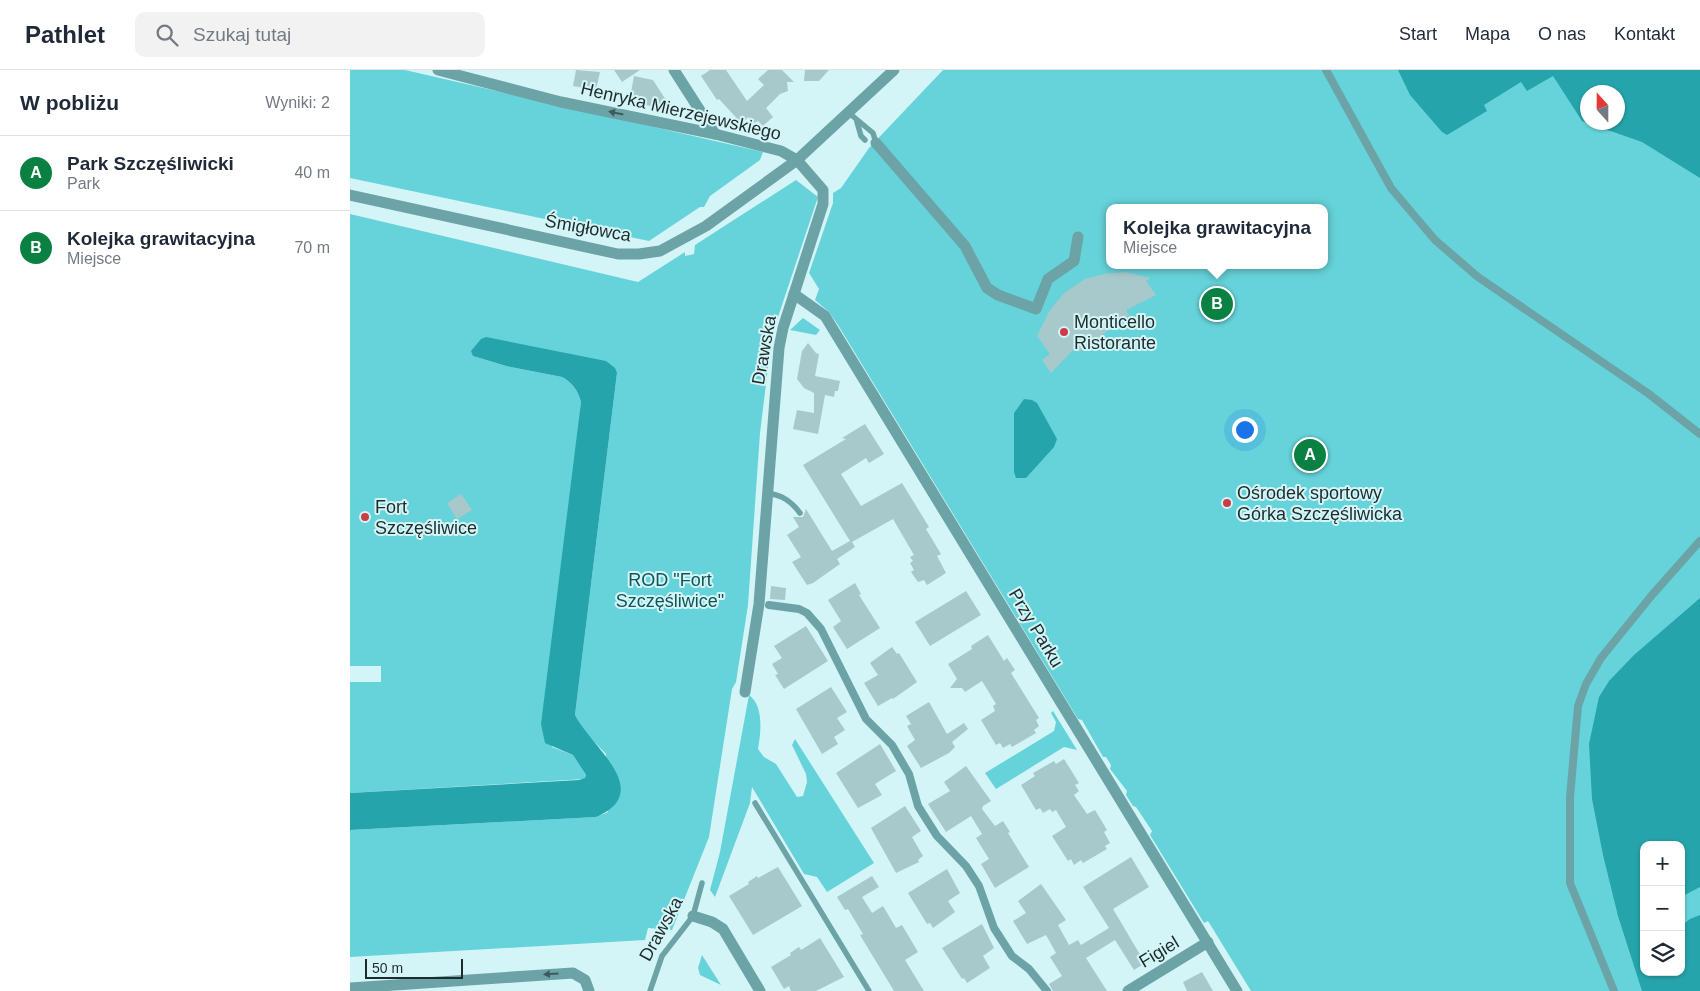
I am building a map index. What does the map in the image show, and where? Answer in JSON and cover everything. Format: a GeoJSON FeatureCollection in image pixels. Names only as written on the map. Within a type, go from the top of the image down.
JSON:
{"type":"FeatureCollection","features":[{"type":"Feature","properties":{"kind":"street","name":"Henryka Mierzejewskiego"},"geometry":{"type":"LineString","coordinates":[[438,70],[561,102],[715,134],[781,151],[797,160]]}},
{"type":"Feature","properties":{"kind":"street"},"geometry":{"type":"LineString","coordinates":[[674,70],[715,134]]}},
{"type":"Feature","properties":{"kind":"street"},"geometry":{"type":"LineString","coordinates":[[797,160],[894,70]]}},
{"type":"Feature","properties":{"kind":"street"},"geometry":{"type":"LineString","coordinates":[[1326,70],[1391,188],[1435,240],[1478,277],[1648,394],[1700,434]]}},
{"type":"Feature","properties":{"kind":"street"},"geometry":{"type":"LineString","coordinates":[[869,138],[966,246],[981,279],[987,288],[998,295],[1036,309],[1048,279],[1074,260],[1078,238]]}},
{"type":"Feature","properties":{"kind":"street","name":"Śmigłowca"},"geometry":{"type":"LineString","coordinates":[[350,195],[618,254],[639,254],[660,251],[683,240],[797,160]]}},
{"type":"Feature","properties":{"kind":"street","name":"Drawska"},"geometry":{"type":"LineString","coordinates":[[746,692],[764,604],[767,493],[779,348],[825,194],[822,187],[797,160]]}},
{"type":"Feature","properties":{"kind":"street","name":"Przy Parku"},"geometry":{"type":"LineString","coordinates":[[794,294],[825,316],[1237,991]]}},
{"type":"Feature","properties":{"kind":"street"},"geometry":{"type":"LineString","coordinates":[[1614,991],[1570,883],[1570,797],[1578,706],[1586,684],[1601,658],[1652,595],[1700,541]]}},
{"type":"Feature","properties":{"kind":"street"},"geometry":{"type":"LineString","coordinates":[[764,604],[799,609],[807,613],[821,630],[866,719],[892,745],[909,774],[918,806],[937,836],[966,866],[979,886],[994,928],[1012,956],[1029,969],[1047,991]]}},
{"type":"Feature","properties":{"kind":"street"},"geometry":{"type":"LineString","coordinates":[[693,916],[712,922],[723,929],[760,991]]}},
{"type":"Feature","properties":{"kind":"street","name":"Figiel"},"geometry":{"type":"LineString","coordinates":[[1128,991],[1208,942]]}},
{"type":"Feature","properties":{"kind":"street"},"geometry":{"type":"LineString","coordinates":[[350,988],[573,973],[578,974],[585,980],[589,991]]}},
{"type":"Feature","properties":{"kind":"lane"},"geometry":{"type":"LineString","coordinates":[[848,113],[869,138]]}},
{"type":"Feature","properties":{"kind":"lane"},"geometry":{"type":"LineString","coordinates":[[857,122],[866,125],[869,138]]}},
{"type":"Feature","properties":{"kind":"lane"},"geometry":{"type":"LineString","coordinates":[[767,493],[779,495],[789,500],[800,513]]}},
{"type":"Feature","properties":{"kind":"lane"},"geometry":{"type":"LineString","coordinates":[[755,803],[869,991]]}},
{"type":"Feature","properties":{"kind":"lane","name":"Drawska"},"geometry":{"type":"LineString","coordinates":[[650,991],[662,956],[693,916],[702,883]]}},
{"type":"Feature","properties":{"kind":"green space"},"geometry":{"type":"Polygon","coordinates":[[[350,70],[405,70],[763,152],[760,160],[710,196],[704,207],[700,207],[649,241],[350,178],[350,70]]]}},
{"type":"Feature","properties":{"kind":"green space"},"geometry":{"type":"Polygon","coordinates":[[[943,70],[1700,70],[1700,991],[1251,991],[1208,921],[1204,923],[1150,835],[1152,831],[1126,795],[1127,791],[1110,769],[1111,765],[1106,757],[1103,757],[1082,720],[1078,719],[838,325],[829,312],[815,300],[819,289],[809,273],[833,203],[833,193],[841,188],[869,148],[943,70]]]}},
{"type":"Feature","properties":{"kind":"green space","name":"ROD \"Fort Szczęśliwice\""},"geometry":{"type":"Polygon","coordinates":[[[796,180],[818,197],[772,335],[760,433],[748,605],[736,682],[732,689],[709,837],[672,930],[648,928],[645,940],[350,957],[350,830],[596,817],[608,812],[606,754],[583,730],[575,715],[617,373],[473,356],[506,366],[562,377],[574,388],[581,402],[552,747],[573,755],[586,775],[585,779],[350,793],[350,682],[381,682],[381,666],[350,666],[350,214],[638,282],[685,252],[685,256],[694,254],[695,245],[796,180]]]}},
{"type":"Feature","properties":{"kind":"green space"},"geometry":{"type":"Polygon","coordinates":[[[803,318],[820,330],[816,335],[790,330],[803,318]]]}},
{"type":"Feature","properties":{"kind":"green space"},"geometry":{"type":"Polygon","coordinates":[[[749,695],[754,700],[759,712],[760,735],[758,749],[764,757],[776,764],[797,797],[803,796],[807,782],[806,774],[792,745],[795,739],[874,863],[827,892],[817,877],[804,874],[752,787],[750,803],[715,897],[710,890],[720,852],[749,695]]]}},
{"type":"Feature","properties":{"kind":"green space"},"geometry":{"type":"Polygon","coordinates":[[[1053,711],[1077,750],[1064,747],[996,789],[985,773],[1054,731],[1056,722],[1051,713],[1053,711]]]}},
{"type":"Feature","properties":{"kind":"green space"},"geometry":{"type":"Polygon","coordinates":[[[702,955],[721,985],[700,975],[698,968],[702,955]]]}},
{"type":"Feature","properties":{"kind":"shaded area"},"geometry":{"type":"Polygon","coordinates":[[[1398,70],[1700,70],[1700,178],[1642,142],[1608,130],[1625,130],[1625,85],[1580,85],[1580,118],[1553,76],[1527,91],[1521,82],[1484,105],[1487,111],[1447,135],[1442,132],[1410,95],[1398,70]]]}},
{"type":"Feature","properties":{"kind":"shaded area"},"geometry":{"type":"Polygon","coordinates":[[[486,337],[606,361],[615,368],[617,373],[575,715],[614,768],[620,781],[620,794],[613,806],[596,817],[350,830],[350,793],[579,780],[585,778],[586,775],[573,755],[545,743],[541,724],[581,402],[574,388],[562,377],[506,366],[473,356],[471,351],[481,339],[486,337]]]}},
{"type":"Feature","properties":{"kind":"shaded area"},"geometry":{"type":"Polygon","coordinates":[[[1024,399],[1037,403],[1057,439],[1054,447],[1026,478],[1016,478],[1014,472],[1014,413],[1024,399]]]}},
{"type":"Feature","properties":{"kind":"shaded area"},"geometry":{"type":"Polygon","coordinates":[[[1700,598],[1700,887],[1685,895],[1685,841],[1640,841],[1640,976],[1685,976],[1685,923],[1700,915],[1700,991],[1642,991],[1618,916],[1592,799],[1589,744],[1599,697],[1609,681],[1634,655],[1700,598]]]}},
{"type":"Feature","properties":{"kind":"building"},"geometry":{"type":"Polygon","coordinates":[[[576,70],[600,72],[596,90],[573,86],[576,70]]]}},
{"type":"Feature","properties":{"kind":"building"},"geometry":{"type":"Polygon","coordinates":[[[614,70],[640,70],[622,82],[614,70]]]}},
{"type":"Feature","properties":{"kind":"building"},"geometry":{"type":"Polygon","coordinates":[[[710,70],[726,70],[747,101],[764,85],[758,79],[768,70],[782,70],[794,82],[787,82],[788,91],[780,94],[766,108],[773,117],[763,126],[758,121],[754,123],[748,117],[742,124],[719,99],[717,100],[701,76],[710,70]]]}},
{"type":"Feature","properties":{"kind":"building"},"geometry":{"type":"Polygon","coordinates":[[[805,70],[829,70],[819,81],[804,81],[805,70]]]}},
{"type":"Feature","properties":{"kind":"building"},"geometry":{"type":"Polygon","coordinates":[[[634,76],[653,80],[666,100],[660,108],[636,103],[636,99],[630,98],[634,76]]]}},
{"type":"Feature","properties":{"kind":"building"},"geometry":{"type":"Polygon","coordinates":[[[1125,272],[1151,278],[1146,281],[1156,295],[1126,310],[1129,315],[1079,352],[1075,348],[1051,373],[1042,360],[1050,354],[1037,336],[1050,310],[1064,293],[1085,279],[1104,274],[1125,272]]]}},
{"type":"Feature","properties":{"kind":"building"},"geometry":{"type":"Polygon","coordinates":[[[1219,289],[1228,307],[1213,315],[1204,297],[1219,289]]]}},
{"type":"Feature","properties":{"kind":"building"},"geometry":{"type":"Polygon","coordinates":[[[808,343],[819,354],[815,376],[840,381],[838,391],[835,391],[834,397],[825,395],[818,434],[793,429],[797,410],[814,413],[814,393],[804,388],[797,379],[802,351],[808,343]]]}},
{"type":"Feature","properties":{"kind":"building"},"geometry":{"type":"Polygon","coordinates":[[[865,424],[884,454],[869,463],[866,458],[841,474],[861,506],[902,483],[929,527],[926,529],[941,554],[937,556],[946,573],[927,585],[924,580],[918,582],[911,572],[914,570],[910,563],[913,561],[910,557],[914,555],[893,519],[852,542],[855,547],[837,559],[840,564],[813,583],[807,585],[792,562],[801,557],[787,535],[799,527],[793,517],[803,517],[806,509],[832,551],[850,541],[803,465],[846,439],[842,438],[865,424]]]}},
{"type":"Feature","properties":{"kind":"building"},"geometry":{"type":"Polygon","coordinates":[[[461,494],[472,510],[457,519],[447,503],[461,494]]]}},
{"type":"Feature","properties":{"kind":"building"},"geometry":{"type":"Polygon","coordinates":[[[855,583],[861,594],[859,595],[880,628],[847,649],[833,627],[841,621],[828,600],[855,583]]]}},
{"type":"Feature","properties":{"kind":"building"},"geometry":{"type":"Polygon","coordinates":[[[771,586],[786,588],[785,600],[770,599],[771,586]]]}},
{"type":"Feature","properties":{"kind":"building"},"geometry":{"type":"Polygon","coordinates":[[[966,591],[981,615],[930,646],[915,622],[966,591]]]}},
{"type":"Feature","properties":{"kind":"building"},"geometry":{"type":"Polygon","coordinates":[[[806,626],[828,661],[784,689],[775,675],[778,674],[772,664],[782,658],[774,646],[806,626]]]}},
{"type":"Feature","properties":{"kind":"building"},"geometry":{"type":"Polygon","coordinates":[[[988,635],[1004,661],[1007,658],[1015,670],[1011,673],[1039,718],[1036,720],[1039,726],[1034,730],[1036,733],[1012,747],[1010,744],[1003,748],[1000,743],[996,745],[981,720],[995,711],[993,706],[996,704],[982,681],[965,692],[962,688],[950,688],[957,679],[948,664],[972,649],[971,646],[988,635]]]}},
{"type":"Feature","properties":{"kind":"building"},"geometry":{"type":"Polygon","coordinates":[[[892,647],[897,654],[899,653],[917,682],[893,699],[878,706],[864,683],[878,675],[870,663],[892,647]]]}},
{"type":"Feature","properties":{"kind":"building"},"geometry":{"type":"Polygon","coordinates":[[[831,687],[847,712],[837,718],[845,730],[834,737],[838,744],[822,754],[796,709],[831,687]]]}},
{"type":"Feature","properties":{"kind":"building"},"geometry":{"type":"Polygon","coordinates":[[[929,702],[947,734],[964,723],[968,729],[952,742],[955,747],[949,753],[921,768],[907,746],[915,740],[907,726],[911,724],[906,716],[929,702]]]}},
{"type":"Feature","properties":{"kind":"building"},"geometry":{"type":"Polygon","coordinates":[[[880,744],[896,771],[875,784],[882,795],[858,808],[836,773],[880,744]]]}},
{"type":"Feature","properties":{"kind":"building"},"geometry":{"type":"Polygon","coordinates":[[[1064,759],[1079,783],[1075,785],[1079,791],[1074,795],[1087,814],[1095,810],[1107,830],[1104,832],[1110,843],[1105,846],[1107,849],[1083,863],[1081,860],[1074,865],[1071,859],[1068,861],[1052,836],[1066,827],[1056,810],[1052,812],[1050,809],[1043,813],[1040,808],[1036,810],[1021,785],[1035,776],[1033,773],[1054,761],[1056,764],[1064,759]]]}},
{"type":"Feature","properties":{"kind":"building"},"geometry":{"type":"Polygon","coordinates":[[[966,766],[991,801],[983,806],[982,809],[995,826],[1003,821],[1010,832],[1008,833],[1029,867],[995,888],[981,864],[989,859],[976,838],[982,834],[971,816],[946,832],[928,804],[950,791],[944,782],[966,766]]]}},
{"type":"Feature","properties":{"kind":"building"},"geometry":{"type":"Polygon","coordinates":[[[905,806],[921,831],[912,837],[923,856],[918,860],[919,862],[896,873],[871,828],[905,806]]]}},
{"type":"Feature","properties":{"kind":"building"},"geometry":{"type":"Polygon","coordinates":[[[1131,857],[1149,887],[1113,909],[1145,963],[1134,970],[1115,940],[1086,958],[1107,991],[1053,991],[1049,984],[1062,976],[1050,957],[1056,953],[1046,935],[1027,944],[1013,921],[1026,913],[1018,901],[1041,884],[1066,920],[1058,925],[1069,945],[1078,940],[1081,945],[1109,928],[1083,887],[1131,857]]]}},
{"type":"Feature","properties":{"kind":"building"},"geometry":{"type":"Polygon","coordinates":[[[778,867],[802,906],[753,935],[729,896],[749,884],[748,882],[757,876],[758,878],[778,867]]]}},
{"type":"Feature","properties":{"kind":"building"},"geometry":{"type":"Polygon","coordinates":[[[947,869],[960,893],[948,901],[955,912],[933,928],[930,923],[927,924],[908,893],[947,869]]]}},
{"type":"Feature","properties":{"kind":"building"},"geometry":{"type":"Polygon","coordinates":[[[872,876],[879,887],[862,897],[872,913],[883,906],[896,928],[902,925],[918,952],[905,960],[924,991],[894,991],[860,935],[863,934],[848,909],[845,910],[837,897],[872,876]]]}},
{"type":"Feature","properties":{"kind":"building"},"geometry":{"type":"Polygon","coordinates":[[[982,924],[994,948],[983,956],[990,968],[967,983],[964,978],[962,979],[942,948],[982,924]]]}},
{"type":"Feature","properties":{"kind":"building"},"geometry":{"type":"Polygon","coordinates":[[[820,938],[844,977],[816,991],[791,991],[789,986],[784,989],[771,967],[791,955],[790,953],[799,947],[801,950],[820,938]]]}},
{"type":"Feature","properties":{"kind":"building"},"geometry":{"type":"Polygon","coordinates":[[[1202,972],[1213,991],[1187,991],[1183,982],[1202,972]]]}},
{"type":"Feature","properties":{"kind":"place","name":"Kolejka grawitacyjna"},"geometry":{"type":"Point","coordinates":[1217,304]}},
{"type":"Feature","properties":{"kind":"place","name":"Monticello Ristorante"},"geometry":{"type":"Point","coordinates":[1064,332]}},
{"type":"Feature","properties":{"kind":"place","name":"Park Szczęśliwicki"},"geometry":{"type":"Point","coordinates":[1310,455]}},
{"type":"Feature","properties":{"kind":"place","name":"Ośrodek sportowy Górka Szczęśliwicka"},"geometry":{"type":"Point","coordinates":[1227,503]}},
{"type":"Feature","properties":{"kind":"place","name":"Fort Szczęśliwice"},"geometry":{"type":"Point","coordinates":[365,517]}}]}
